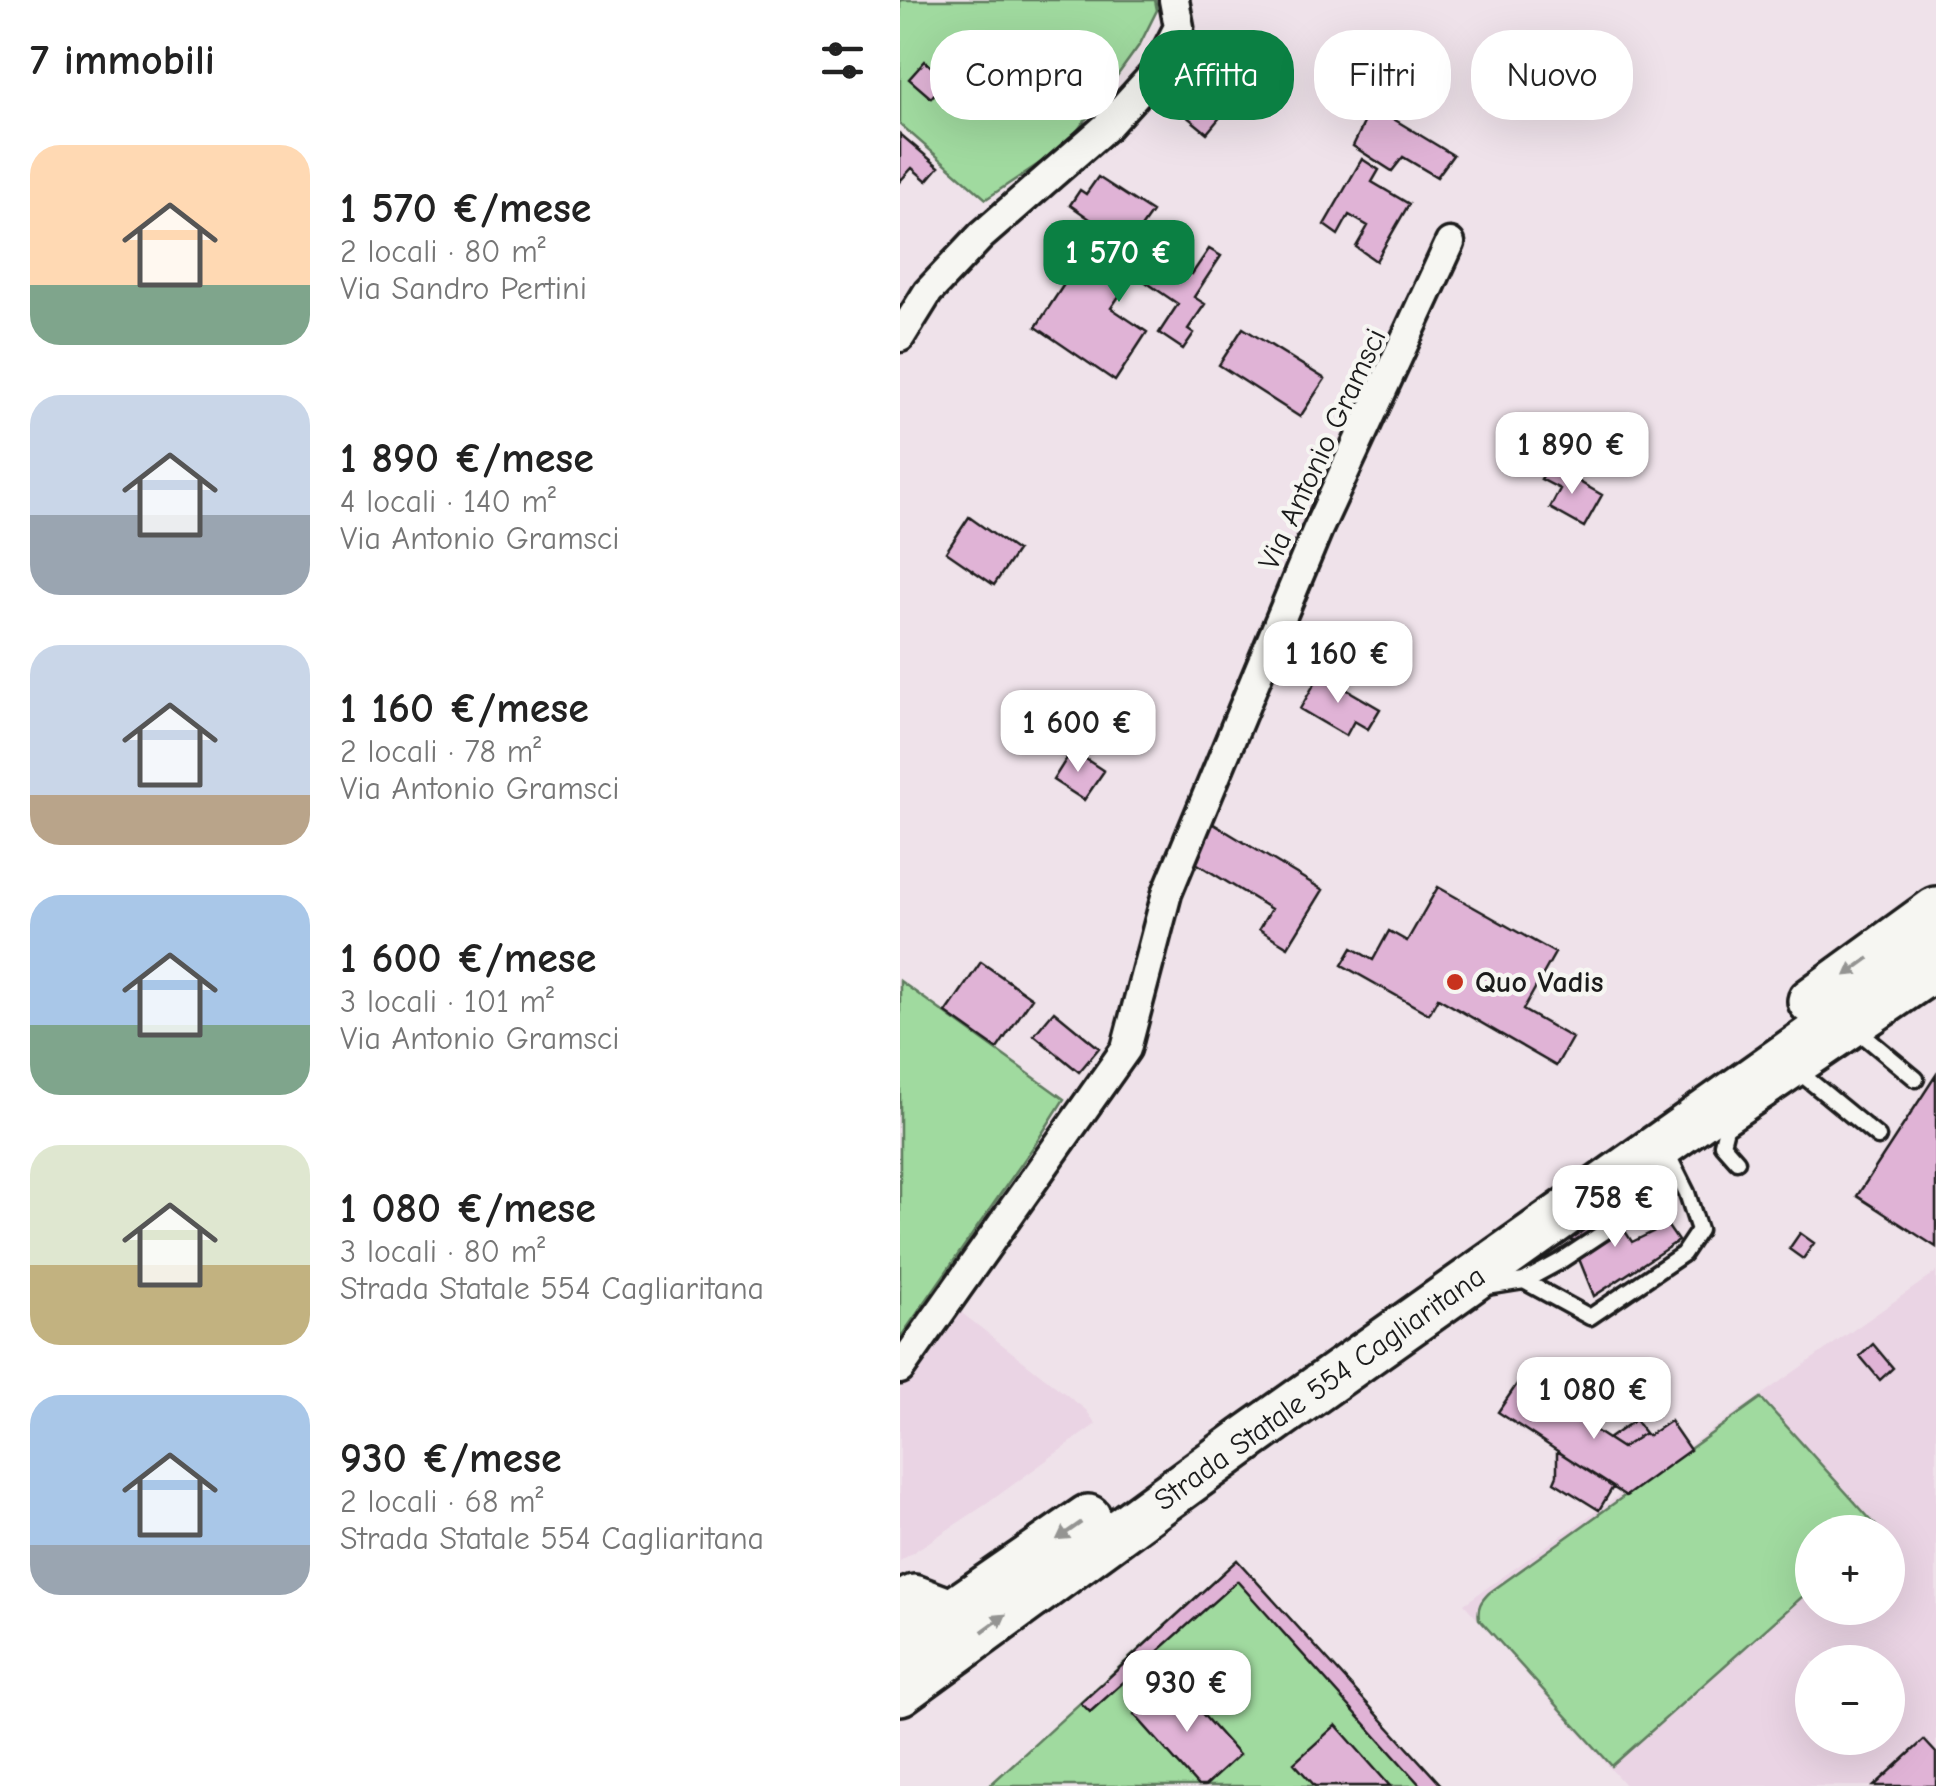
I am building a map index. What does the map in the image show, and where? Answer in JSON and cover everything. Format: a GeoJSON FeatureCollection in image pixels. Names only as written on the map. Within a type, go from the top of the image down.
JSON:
{"type":"FeatureCollection","features":[{"type":"Feature","properties":{"kind":"main road","name":"Strada Statale 554 Cagliaritana"},"geometry":{"type":"LineString","coordinates":[[904,1679],[951,1612],[1221,1426],[1936,910]]}},
{"type":"Feature","properties":{"kind":"main road","name":"Strada Statale 554 Cagliaritana"},"geometry":{"type":"LineString","coordinates":[[904,1679],[1666,1145],[1852,1026],[1936,950]]}},
{"type":"Feature","properties":{"kind":"main road"},"geometry":{"type":"LineString","coordinates":[[900,1606],[914,1598],[951,1612]]}},
{"type":"Feature","properties":{"kind":"street"},"geometry":{"type":"LineString","coordinates":[[900,337],[928,292],[981,236],[1106,127],[1155,73],[1177,13]]}},
{"type":"Feature","properties":{"kind":"street","name":"Via Antonio Gramsci"},"geometry":{"type":"LineString","coordinates":[[900,1369],[1126,1049],[1167,894],[1318,531],[1450,243]]}},
{"type":"Feature","properties":{"kind":"lane"},"geometry":{"type":"LineString","coordinates":[[1916,1080],[1852,1026],[1936,985]]}},
{"type":"Feature","properties":{"kind":"lane"},"geometry":{"type":"LineString","coordinates":[[1737,1161],[1722,1144],[1726,1128],[1793,1067],[1878,1138]]}},
{"type":"Feature","properties":{"kind":"lane"},"geometry":{"type":"LineString","coordinates":[[1524,1281],[1590,1317],[1683,1254],[1699,1230],[1666,1145]]}},
{"type":"Feature","properties":{"kind":"lane"},"geometry":{"type":"LineString","coordinates":[[1457,1290],[1524,1281],[1650,1201],[1666,1172],[1666,1145]]}},
{"type":"Feature","properties":{"kind":"shaded area"},"geometry":{"type":"Polygon","coordinates":[[[1936,1272],[1936,1786],[1626,1786],[1464,1604],[1936,1272]]]}},
{"type":"Feature","properties":{"kind":"shaded area"},"geometry":{"type":"Polygon","coordinates":[[[958,1310],[1086,1410],[1096,1424],[900,1561],[900,1390],[958,1310]]]}},
{"type":"Feature","properties":{"kind":"green space"},"geometry":{"type":"Polygon","coordinates":[[[900,0],[1155,0],[1157,10],[1147,30],[1139,30],[1139,45],[1119,73],[1119,30],[930,30],[930,120],[1085,120],[1067,145],[986,199],[900,124],[900,0]]]}},
{"type":"Feature","properties":{"kind":"green space"},"geometry":{"type":"Polygon","coordinates":[[[900,981],[1064,1099],[900,1338],[900,981]]]}},
{"type":"Feature","properties":{"kind":"green space"},"geometry":{"type":"Polygon","coordinates":[[[1761,1398],[1866,1515],[1795,1515],[1795,1603],[1612,1766],[1479,1619],[1480,1604],[1489,1593],[1761,1398]]]}},
{"type":"Feature","properties":{"kind":"green space"},"geometry":{"type":"Polygon","coordinates":[[[1237,1560],[1442,1786],[989,1786],[1237,1560]]]}},
{"type":"Feature","properties":{"kind":"building"},"geometry":{"type":"Polygon","coordinates":[[[925,61],[930,66],[930,97],[909,79],[925,61]]]}},
{"type":"Feature","properties":{"kind":"building"},"geometry":{"type":"Polygon","coordinates":[[[1191,120],[1218,120],[1207,133],[1191,120]]]}},
{"type":"Feature","properties":{"kind":"building"},"geometry":{"type":"Polygon","coordinates":[[[1365,120],[1395,120],[1453,155],[1437,177],[1403,157],[1392,171],[1353,146],[1365,120]]]}},
{"type":"Feature","properties":{"kind":"building"},"geometry":{"type":"Polygon","coordinates":[[[900,134],[939,167],[927,181],[912,168],[900,181],[900,134]]]}},
{"type":"Feature","properties":{"kind":"building"},"geometry":{"type":"Polygon","coordinates":[[[1362,159],[1379,170],[1372,182],[1409,204],[1376,261],[1356,247],[1368,226],[1349,215],[1338,235],[1324,225],[1362,159]]]}},
{"type":"Feature","properties":{"kind":"building"},"geometry":{"type":"Polygon","coordinates":[[[1098,177],[1152,212],[1128,246],[1070,205],[1080,190],[1086,194],[1098,177]]]}},
{"type":"Feature","properties":{"kind":"building"},"geometry":{"type":"Polygon","coordinates":[[[1097,234],[1153,270],[1163,255],[1192,274],[1209,249],[1221,256],[1194,297],[1205,304],[1188,329],[1194,333],[1183,349],[1159,333],[1178,304],[1134,274],[1111,308],[1147,332],[1115,381],[1036,327],[1097,234]]]}},
{"type":"Feature","properties":{"kind":"building"},"geometry":{"type":"Polygon","coordinates":[[[1243,328],[1325,379],[1300,417],[1219,365],[1243,328]]]}},
{"type":"Feature","properties":{"kind":"building"},"geometry":{"type":"Polygon","coordinates":[[[1550,465],[1602,495],[1584,527],[1550,508],[1560,489],[1541,479],[1550,465]]]}},
{"type":"Feature","properties":{"kind":"building"},"geometry":{"type":"Polygon","coordinates":[[[969,517],[1017,551],[994,585],[946,552],[969,517]]]}},
{"type":"Feature","properties":{"kind":"building"},"geometry":{"type":"Polygon","coordinates":[[[1320,674],[1380,709],[1368,729],[1354,721],[1346,736],[1300,709],[1320,674]]]}},
{"type":"Feature","properties":{"kind":"building"},"geometry":{"type":"Polygon","coordinates":[[[1072,750],[1104,771],[1084,800],[1053,780],[1072,750]]]}},
{"type":"Feature","properties":{"kind":"building"},"geometry":{"type":"Polygon","coordinates":[[[1212,823],[1323,890],[1288,947],[1259,929],[1271,909],[1196,863],[1212,823]]]}},
{"type":"Feature","properties":{"kind":"building","name":"Quo Vadis"},"geometry":{"type":"Polygon","coordinates":[[[1438,887],[1555,953],[1523,1010],[1572,1038],[1556,1066],[1438,998],[1429,1014],[1342,965],[1352,948],[1373,960],[1389,931],[1407,941],[1438,887]]]}},
{"type":"Feature","properties":{"kind":"building"},"geometry":{"type":"Polygon","coordinates":[[[981,962],[1032,998],[997,1049],[946,1013],[981,962]]]}},
{"type":"Feature","properties":{"kind":"building"},"geometry":{"type":"Polygon","coordinates":[[[1054,1011],[1099,1048],[1079,1072],[1034,1035],[1054,1011]]]}},
{"type":"Feature","properties":{"kind":"building"},"geometry":{"type":"Polygon","coordinates":[[[1936,1075],[1936,1247],[1857,1196],[1936,1075]]]}},
{"type":"Feature","properties":{"kind":"building"},"geometry":{"type":"Polygon","coordinates":[[[1610,1208],[1632,1242],[1667,1225],[1678,1241],[1594,1296],[1569,1234],[1610,1208]]]}},
{"type":"Feature","properties":{"kind":"building"},"geometry":{"type":"Polygon","coordinates":[[[1800,1233],[1814,1243],[1803,1259],[1789,1249],[1800,1233]]]}},
{"type":"Feature","properties":{"kind":"building"},"geometry":{"type":"Polygon","coordinates":[[[1873,1344],[1893,1368],[1880,1380],[1860,1356],[1873,1344]]]}},
{"type":"Feature","properties":{"kind":"building"},"geometry":{"type":"Polygon","coordinates":[[[1519,1381],[1622,1448],[1670,1421],[1690,1450],[1626,1496],[1498,1412],[1519,1381]]]}},
{"type":"Feature","properties":{"kind":"building"},"geometry":{"type":"Polygon","coordinates":[[[1635,1420],[1645,1433],[1622,1448],[1608,1439],[1635,1420]]]}},
{"type":"Feature","properties":{"kind":"building"},"geometry":{"type":"Polygon","coordinates":[[[1557,1451],[1613,1487],[1599,1510],[1554,1482],[1557,1451]]]}},
{"type":"Feature","properties":{"kind":"building"},"geometry":{"type":"Polygon","coordinates":[[[1237,1560],[1442,1786],[1421,1786],[1237,1581],[1090,1712],[1081,1703],[1237,1560]]]}},
{"type":"Feature","properties":{"kind":"building"},"geometry":{"type":"Polygon","coordinates":[[[1172,1680],[1239,1755],[1205,1786],[1198,1786],[1134,1714],[1172,1680]]]}},
{"type":"Feature","properties":{"kind":"building"},"geometry":{"type":"Polygon","coordinates":[[[1336,1725],[1390,1786],[1315,1786],[1294,1763],[1336,1725]]]}},
{"type":"Feature","properties":{"kind":"building"},"geometry":{"type":"Polygon","coordinates":[[[1924,1740],[1936,1753],[1936,1786],[1874,1786],[1924,1740]]]}},
{"type":"Feature","properties":{"kind":"place","name":"Quo Vadis"},"geometry":{"type":"Point","coordinates":[1455,982]}}]}
